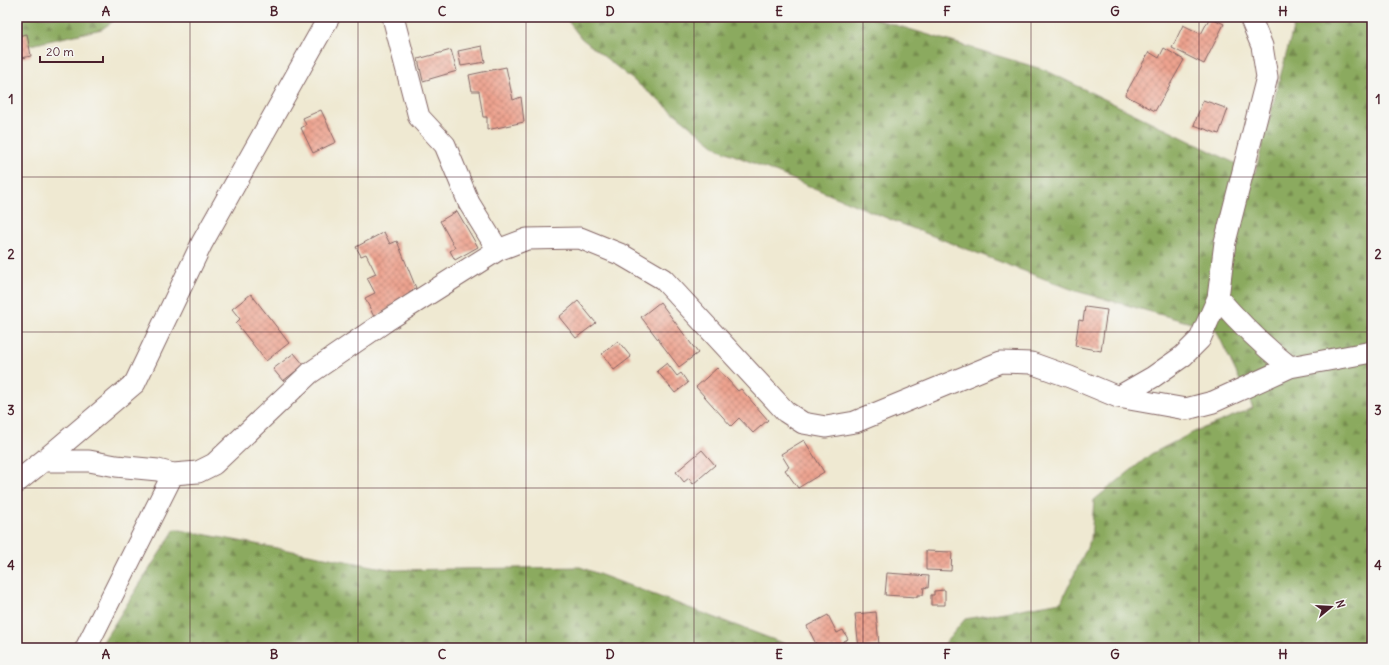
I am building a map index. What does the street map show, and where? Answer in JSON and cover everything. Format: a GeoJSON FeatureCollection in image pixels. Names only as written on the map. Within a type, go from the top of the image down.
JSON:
{"type":"FeatureCollection","features":[{"type":"Feature","properties":{"kind":"street"},"geometry":{"type":"LineString","coordinates":[[17,482],[135,383],[202,243],[329,17]]}},
{"type":"Feature","properties":{"kind":"street"},"geometry":{"type":"LineString","coordinates":[[392,17],[420,117],[445,145],[469,203],[498,250]]}},
{"type":"Feature","properties":{"kind":"street"},"geometry":{"type":"LineString","coordinates":[[1118,398],[1183,356],[1200,339],[1218,298],[1225,242],[1266,77],[1262,46],[1250,17]]}},
{"type":"Feature","properties":{"kind":"street"},"geometry":{"type":"LineString","coordinates":[[43,461],[90,461],[116,466],[158,470],[173,474],[198,472],[214,464],[310,373],[386,321],[498,250],[527,239],[580,238],[622,256],[663,279],[786,412],[803,423],[826,428],[855,422],[1001,362],[1031,363],[1070,377],[1118,398],[1186,408],[1213,402],[1290,367],[1372,352]]}},
{"type":"Feature","properties":{"kind":"street"},"geometry":{"type":"LineString","coordinates":[[1218,298],[1273,354],[1290,367]]}},
{"type":"Feature","properties":{"kind":"street"},"geometry":{"type":"LineString","coordinates":[[86,648],[173,474]]}},
{"type":"Feature","properties":{"kind":"green space"},"geometry":{"type":"Polygon","coordinates":[[[17,17],[119,17],[102,29],[17,48],[17,17]]]}},
{"type":"Feature","properties":{"kind":"green space"},"geometry":{"type":"Polygon","coordinates":[[[565,17],[869,17],[1045,70],[1255,173],[1296,17],[1372,17],[1372,648],[941,648],[965,619],[1061,602],[1091,539],[1094,500],[1151,454],[1194,432],[1253,408],[1216,330],[1076,291],[899,223],[719,149],[581,38],[565,17]]]}},
{"type":"Feature","properties":{"kind":"green space"},"geometry":{"type":"Polygon","coordinates":[[[175,529],[394,570],[580,567],[796,648],[99,648],[175,529]]]}},
{"type":"Feature","properties":{"kind":"building"},"geometry":{"type":"Polygon","coordinates":[[[1210,17],[1224,24],[1204,64],[1172,48],[1183,25],[1201,34],[1210,17]]]}},
{"type":"Feature","properties":{"kind":"building"},"geometry":{"type":"Polygon","coordinates":[[[27,34],[31,56],[17,59],[17,36],[27,34]]]}},
{"type":"Feature","properties":{"kind":"building"},"geometry":{"type":"Polygon","coordinates":[[[482,46],[485,62],[461,66],[458,51],[482,46]]]}},
{"type":"Feature","properties":{"kind":"building"},"geometry":{"type":"Polygon","coordinates":[[[1164,48],[1184,60],[1155,111],[1125,95],[1149,52],[1159,58],[1164,48]]]}},
{"type":"Feature","properties":{"kind":"building"},"geometry":{"type":"Polygon","coordinates":[[[451,50],[457,71],[423,81],[418,59],[451,50]]]}},
{"type":"Feature","properties":{"kind":"building"},"geometry":{"type":"Polygon","coordinates":[[[506,67],[513,100],[521,97],[524,122],[487,130],[487,117],[483,117],[479,91],[472,91],[469,75],[506,67]]]}},
{"type":"Feature","properties":{"kind":"building"},"geometry":{"type":"Polygon","coordinates":[[[1203,100],[1228,109],[1219,134],[1194,125],[1203,100]]]}},
{"type":"Feature","properties":{"kind":"building"},"geometry":{"type":"Polygon","coordinates":[[[321,110],[336,142],[313,153],[301,128],[306,125],[303,118],[321,110]]]}},
{"type":"Feature","properties":{"kind":"building"},"geometry":{"type":"Polygon","coordinates":[[[457,211],[478,247],[455,260],[450,251],[455,248],[440,221],[457,211]]]}},
{"type":"Feature","properties":{"kind":"building"},"geometry":{"type":"Polygon","coordinates":[[[384,232],[390,244],[397,241],[416,288],[375,319],[365,298],[375,293],[367,278],[376,274],[366,254],[361,256],[356,247],[384,232]]]}},
{"type":"Feature","properties":{"kind":"building"},"geometry":{"type":"Polygon","coordinates":[[[251,294],[289,343],[266,361],[236,323],[240,319],[232,309],[251,294]]]}},
{"type":"Feature","properties":{"kind":"building"},"geometry":{"type":"Polygon","coordinates":[[[578,301],[596,323],[576,338],[559,317],[578,301]]]}},
{"type":"Feature","properties":{"kind":"building"},"geometry":{"type":"Polygon","coordinates":[[[660,302],[698,353],[679,367],[641,317],[660,302]]]}},
{"type":"Feature","properties":{"kind":"building"},"geometry":{"type":"Polygon","coordinates":[[[1085,307],[1107,310],[1101,351],[1075,346],[1079,320],[1083,321],[1085,307]]]}},
{"type":"Feature","properties":{"kind":"building"},"geometry":{"type":"Polygon","coordinates":[[[618,341],[631,357],[614,370],[602,354],[618,341]]]}},
{"type":"Feature","properties":{"kind":"building"},"geometry":{"type":"Polygon","coordinates":[[[294,353],[304,365],[283,381],[273,369],[294,353]]]}},
{"type":"Feature","properties":{"kind":"building"},"geometry":{"type":"Polygon","coordinates":[[[667,363],[677,376],[681,373],[688,383],[675,393],[657,371],[667,363]]]}},
{"type":"Feature","properties":{"kind":"building"},"geometry":{"type":"Polygon","coordinates":[[[717,368],[738,391],[741,389],[768,420],[753,433],[739,418],[731,426],[696,387],[717,368]]]}},
{"type":"Feature","properties":{"kind":"building"},"geometry":{"type":"Polygon","coordinates":[[[804,440],[824,472],[798,488],[785,470],[789,467],[781,454],[804,440]]]}},
{"type":"Feature","properties":{"kind":"building"},"geometry":{"type":"Polygon","coordinates":[[[702,450],[715,465],[693,484],[689,478],[684,482],[676,472],[702,450]]]}},
{"type":"Feature","properties":{"kind":"building"},"geometry":{"type":"Polygon","coordinates":[[[926,551],[952,552],[951,571],[926,570],[926,551]]]}},
{"type":"Feature","properties":{"kind":"building"},"geometry":{"type":"Polygon","coordinates":[[[887,573],[929,576],[928,588],[924,587],[923,595],[917,595],[917,597],[885,595],[887,573]]]}},
{"type":"Feature","properties":{"kind":"building"},"geometry":{"type":"Polygon","coordinates":[[[945,590],[945,605],[931,605],[931,595],[934,595],[934,591],[945,590]]]}},
{"type":"Feature","properties":{"kind":"building"},"geometry":{"type":"Polygon","coordinates":[[[876,612],[879,645],[859,648],[855,614],[876,612]]]}},
{"type":"Feature","properties":{"kind":"building"},"geometry":{"type":"Polygon","coordinates":[[[828,615],[837,633],[843,630],[848,639],[842,642],[845,648],[818,648],[807,626],[828,615]]]}}]}
